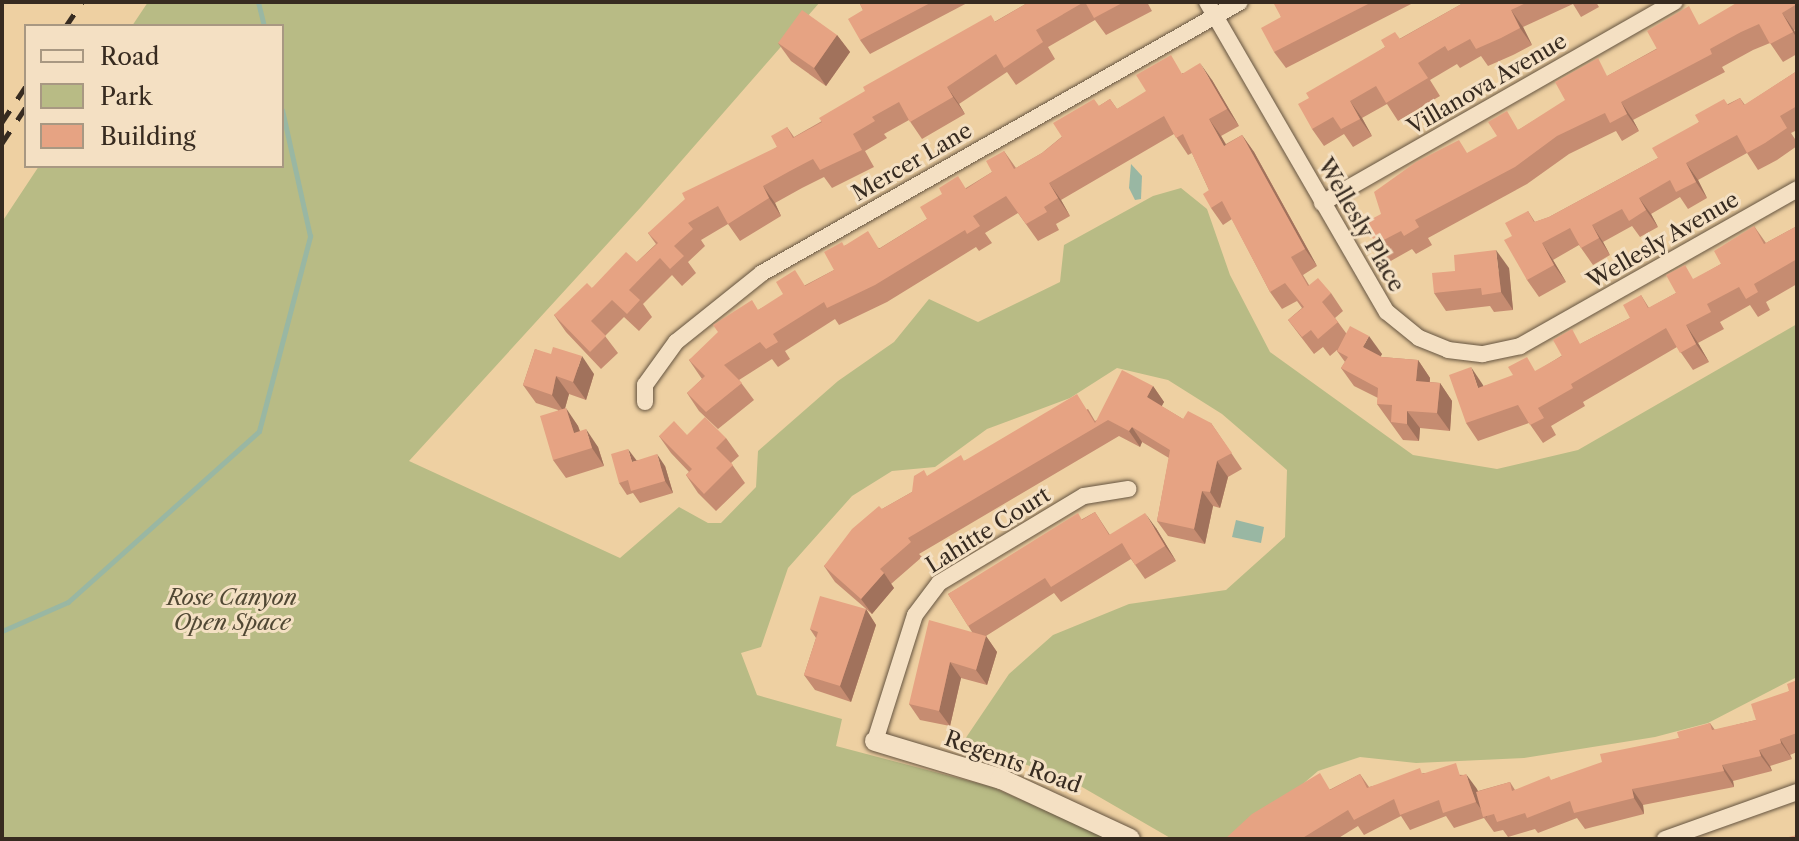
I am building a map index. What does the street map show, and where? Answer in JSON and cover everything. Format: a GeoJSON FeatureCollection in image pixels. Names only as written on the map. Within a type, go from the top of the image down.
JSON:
{"type":"FeatureCollection","features":[{"type":"Feature","properties":{"kind":"street","name":"Mercer Lane"},"geometry":{"type":"LineString","coordinates":[[645,402],[645,385],[676,342],[762,273],[1211,9],[1240,2]]}},
{"type":"Feature","properties":{"kind":"street","name":"Villanova Avenue"},"geometry":{"type":"LineString","coordinates":[[1322,203],[1675,2]]}},
{"type":"Feature","properties":{"kind":"street","name":"Wellesly Place"},"geometry":{"type":"LineString","coordinates":[[1211,9],[1387,312],[1419,338],[1448,350],[1483,354],[1520,346],[1552,329]]}},
{"type":"Feature","properties":{"kind":"street","name":"Wellesly Avenue"},"geometry":{"type":"LineString","coordinates":[[1552,329],[1797,189]]}},
{"type":"Feature","properties":{"kind":"street","name":"Lahitte Court"},"geometry":{"type":"LineString","coordinates":[[875,741],[910,626],[939,583],[1084,496],[1128,489]]}},
{"type":"Feature","properties":{"kind":"street","name":"Regents Road"},"geometry":{"type":"LineString","coordinates":[[875,741],[1001,779],[1130,839]]}},
{"type":"Feature","properties":{"kind":"street"},"geometry":{"type":"LineString","coordinates":[[1665,839],[1797,792]]}},
{"type":"Feature","properties":{"kind":"green space","name":"Rose Canyon Open Space"},"geometry":{"type":"Polygon","coordinates":[[[148,2],[820,2],[641,207],[409,461],[620,558],[679,507],[708,523],[721,523],[756,487],[758,451],[838,381],[894,342],[929,299],[978,322],[1060,282],[1064,245],[1153,196],[1181,188],[1207,209],[1230,275],[1270,352],[1413,455],[1497,469],[1578,450],[1797,324],[1797,677],[1708,723],[1655,737],[1524,758],[1416,763],[1360,757],[1318,771],[1239,839],[1172,839],[1063,776],[961,745],[1009,674],[1053,635],[1129,604],[1226,590],[1285,537],[1287,470],[1222,414],[1168,380],[1117,368],[1070,398],[987,429],[935,467],[892,471],[852,496],[788,568],[761,647],[741,653],[757,695],[842,719],[836,746],[992,787],[1110,839],[2,839],[2,222],[38,168],[284,168],[284,24],[133,24],[148,2]]]}},
{"type":"Feature","properties":{"kind":"shaded area"},"geometry":{"type":"Polygon","coordinates":[[[1131,164],[1142,176],[1141,199],[1135,200],[1129,188],[1131,164]]]}},
{"type":"Feature","properties":{"kind":"shaded area"},"geometry":{"type":"Polygon","coordinates":[[[1236,520],[1264,527],[1261,543],[1232,537],[1236,520]]]}},
{"type":"Feature","properties":{"kind":"building"},"geometry":{"type":"Polygon","coordinates":[[[859,2],[932,2],[860,40],[848,19],[863,10],[859,2]]]}},
{"type":"Feature","properties":{"kind":"building"},"geometry":{"type":"Polygon","coordinates":[[[1029,2],[1084,2],[1036,30],[1043,42],[1004,68],[996,54],[947,87],[953,97],[910,122],[899,102],[872,117],[875,121],[853,134],[862,150],[820,170],[813,159],[790,171],[763,186],[769,198],[728,224],[718,206],[688,223],[693,229],[674,246],[684,256],[670,269],[660,258],[629,290],[640,300],[627,314],[612,300],[591,321],[606,336],[590,352],[554,315],[587,283],[592,288],[626,252],[637,262],[658,243],[648,233],[685,199],[682,193],[777,147],[771,136],[787,127],[793,138],[822,122],[819,118],[865,91],[863,87],[991,15],[995,22],[1029,2]]]}},
{"type":"Feature","properties":{"kind":"building"},"geometry":{"type":"Polygon","coordinates":[[[1085,2],[1124,2],[1094,18],[1085,2]]]}},
{"type":"Feature","properties":{"kind":"building"},"geometry":{"type":"Polygon","coordinates":[[[1372,2],[1274,52],[1261,28],[1281,17],[1274,4],[1372,2]]]}},
{"type":"Feature","properties":{"kind":"building"},"geometry":{"type":"Polygon","coordinates":[[[1465,2],[1528,2],[1511,10],[1520,28],[1476,49],[1470,39],[1448,51],[1445,46],[1418,63],[1428,78],[1386,103],[1376,86],[1350,101],[1360,119],[1341,129],[1333,117],[1312,129],[1298,104],[1309,98],[1306,93],[1385,47],[1381,40],[1395,32],[1400,39],[1465,2]]]}},
{"type":"Feature","properties":{"kind":"building"},"geometry":{"type":"Polygon","coordinates":[[[1738,2],[1797,2],[1782,13],[1793,32],[1770,44],[1759,24],[1741,32],[1710,49],[1712,54],[1621,102],[1627,114],[1610,123],[1605,113],[1557,136],[1515,167],[1415,220],[1419,227],[1404,236],[1401,231],[1376,244],[1364,223],[1381,214],[1374,192],[1416,162],[1459,140],[1467,153],[1497,136],[1488,122],[1507,111],[1518,130],[1565,100],[1555,82],[1598,58],[1607,76],[1657,49],[1647,31],[1689,6],[1699,25],[1738,2]]]}},
{"type":"Feature","properties":{"kind":"building"},"geometry":{"type":"Polygon","coordinates":[[[802,10],[837,35],[814,68],[778,43],[802,10]]]}},
{"type":"Feature","properties":{"kind":"building"},"geometry":{"type":"Polygon","coordinates":[[[1171,55],[1182,74],[1200,63],[1227,109],[1209,119],[1224,146],[1242,135],[1305,249],[1291,257],[1308,286],[1318,278],[1331,293],[1322,302],[1338,322],[1318,339],[1311,330],[1302,337],[1288,320],[1304,307],[1285,283],[1270,292],[1222,201],[1211,208],[1203,194],[1209,190],[1183,134],[1176,138],[1164,116],[1049,183],[1058,198],[1044,207],[1047,212],[1026,224],[1006,196],[973,216],[980,226],[967,234],[965,230],[875,285],[827,308],[824,302],[773,334],[778,342],[766,349],[760,342],[724,365],[742,383],[706,412],[687,393],[705,376],[689,360],[718,332],[713,325],[752,300],[758,310],[783,294],[776,282],[795,270],[805,286],[834,270],[824,252],[842,242],[844,246],[868,231],[879,249],[927,219],[920,207],[942,194],[939,188],[958,176],[966,189],[992,172],[986,161],[1004,151],[1014,169],[1042,153],[1062,137],[1053,123],[1094,99],[1099,106],[1110,99],[1117,109],[1146,91],[1136,75],[1171,55]]]}},
{"type":"Feature","properties":{"kind":"building"},"geometry":{"type":"Polygon","coordinates":[[[1797,71],[1797,106],[1780,116],[1787,128],[1747,153],[1737,135],[1686,163],[1696,182],[1676,192],[1670,180],[1639,198],[1646,210],[1629,221],[1622,209],[1592,225],[1599,238],[1581,248],[1570,228],[1542,243],[1554,265],[1527,280],[1504,240],[1512,236],[1505,223],[1528,211],[1534,222],[1549,217],[1658,158],[1652,148],[1699,122],[1695,115],[1724,99],[1728,105],[1740,98],[1744,105],[1797,71]]]}},
{"type":"Feature","properties":{"kind":"building"},"geometry":{"type":"Polygon","coordinates":[[[1754,226],[1764,244],[1797,226],[1797,259],[1754,284],[1758,292],[1746,299],[1739,287],[1707,304],[1711,312],[1686,325],[1696,344],[1680,353],[1666,328],[1571,384],[1573,388],[1538,408],[1544,418],[1530,425],[1518,405],[1466,423],[1449,375],[1471,367],[1478,388],[1513,375],[1508,367],[1527,357],[1535,371],[1562,356],[1553,340],[1572,329],[1580,344],[1630,318],[1623,305],[1641,295],[1648,308],[1676,293],[1666,275],[1685,265],[1693,279],[1721,264],[1714,251],[1754,226]]]}},
{"type":"Feature","properties":{"kind":"building"},"geometry":{"type":"Polygon","coordinates":[[[1496,250],[1501,292],[1482,295],[1481,288],[1434,293],[1432,273],[1455,271],[1454,255],[1496,250]]]}},
{"type":"Feature","properties":{"kind":"building"},"geometry":{"type":"Polygon","coordinates":[[[1350,326],[1369,336],[1363,347],[1382,357],[1418,360],[1416,381],[1440,383],[1437,413],[1407,411],[1407,424],[1391,422],[1392,405],[1377,404],[1378,388],[1341,368],[1348,357],[1337,351],[1350,326]]]}},
{"type":"Feature","properties":{"kind":"building"},"geometry":{"type":"Polygon","coordinates":[[[553,347],[582,356],[573,382],[556,376],[552,395],[523,385],[535,349],[551,354],[553,347]]]}},
{"type":"Feature","properties":{"kind":"building"},"geometry":{"type":"Polygon","coordinates":[[[1122,370],[1153,386],[1147,397],[1183,419],[1188,411],[1211,423],[1232,453],[1217,461],[1210,492],[1202,491],[1194,529],[1157,521],[1170,450],[1132,427],[1129,431],[1108,420],[908,538],[911,542],[880,569],[884,573],[861,599],[824,566],[852,529],[879,506],[882,509],[912,492],[914,476],[924,470],[927,476],[961,455],[964,461],[1077,394],[1095,423],[1122,370]]]}},
{"type":"Feature","properties":{"kind":"building"},"geometry":{"type":"Polygon","coordinates":[[[566,408],[574,433],[586,429],[592,448],[553,460],[540,416],[566,408]]]}},
{"type":"Feature","properties":{"kind":"building"},"geometry":{"type":"Polygon","coordinates":[[[705,417],[726,438],[716,448],[733,465],[704,494],[686,475],[692,469],[659,436],[674,421],[687,435],[705,417]]]}},
{"type":"Feature","properties":{"kind":"building"},"geometry":{"type":"Polygon","coordinates":[[[628,449],[632,462],[657,454],[665,481],[631,491],[628,480],[619,483],[611,454],[628,449]]]}},
{"type":"Feature","properties":{"kind":"building"},"geometry":{"type":"Polygon","coordinates":[[[1095,512],[1109,535],[1145,513],[1165,546],[1135,565],[1122,543],[1051,587],[1045,578],[968,626],[948,594],[1078,513],[1082,520],[1095,512]]]}},
{"type":"Feature","properties":{"kind":"building"},"geometry":{"type":"Polygon","coordinates":[[[820,596],[866,609],[840,686],[804,675],[818,632],[810,629],[820,596]]]}},
{"type":"Feature","properties":{"kind":"building"},"geometry":{"type":"Polygon","coordinates":[[[929,620],[986,636],[976,670],[950,662],[939,711],[909,704],[929,620]]]}},
{"type":"Feature","properties":{"kind":"building"},"geometry":{"type":"Polygon","coordinates":[[[1797,680],[1797,733],[1780,739],[1781,743],[1759,750],[1761,756],[1722,765],[1724,771],[1632,789],[1634,798],[1574,813],[1570,801],[1527,818],[1525,813],[1497,822],[1494,814],[1483,817],[1476,792],[1510,782],[1512,791],[1549,776],[1551,780],[1602,762],[1600,754],[1679,738],[1677,732],[1710,723],[1712,730],[1756,720],[1751,704],[1789,691],[1787,684],[1797,680]]]}},
{"type":"Feature","properties":{"kind":"building"},"geometry":{"type":"Polygon","coordinates":[[[1456,763],[1460,776],[1466,774],[1476,802],[1443,813],[1439,800],[1400,815],[1394,799],[1354,820],[1348,810],[1301,839],[1225,839],[1252,814],[1320,773],[1330,790],[1360,774],[1367,788],[1420,768],[1422,774],[1456,763]]]}},
{"type":"Feature","properties":{"kind":"waterway"},"geometry":{"type":"LineString","coordinates":[[258,2],[264,24]]}},
{"type":"Feature","properties":{"kind":"waterway"},"geometry":{"type":"LineString","coordinates":[[2,631],[68,602],[259,431],[310,236],[284,119]]}},
{"type":"Feature","properties":{"kind":"railway"},"geometry":{"type":"LineString","coordinates":[[67,24],[82,2]]}},
{"type":"Feature","properties":{"kind":"railway"},"geometry":{"type":"LineString","coordinates":[[2,122],[24,89]]}},
{"type":"Feature","properties":{"kind":"railway"},"geometry":{"type":"LineString","coordinates":[[2,143],[24,110]]}}]}
